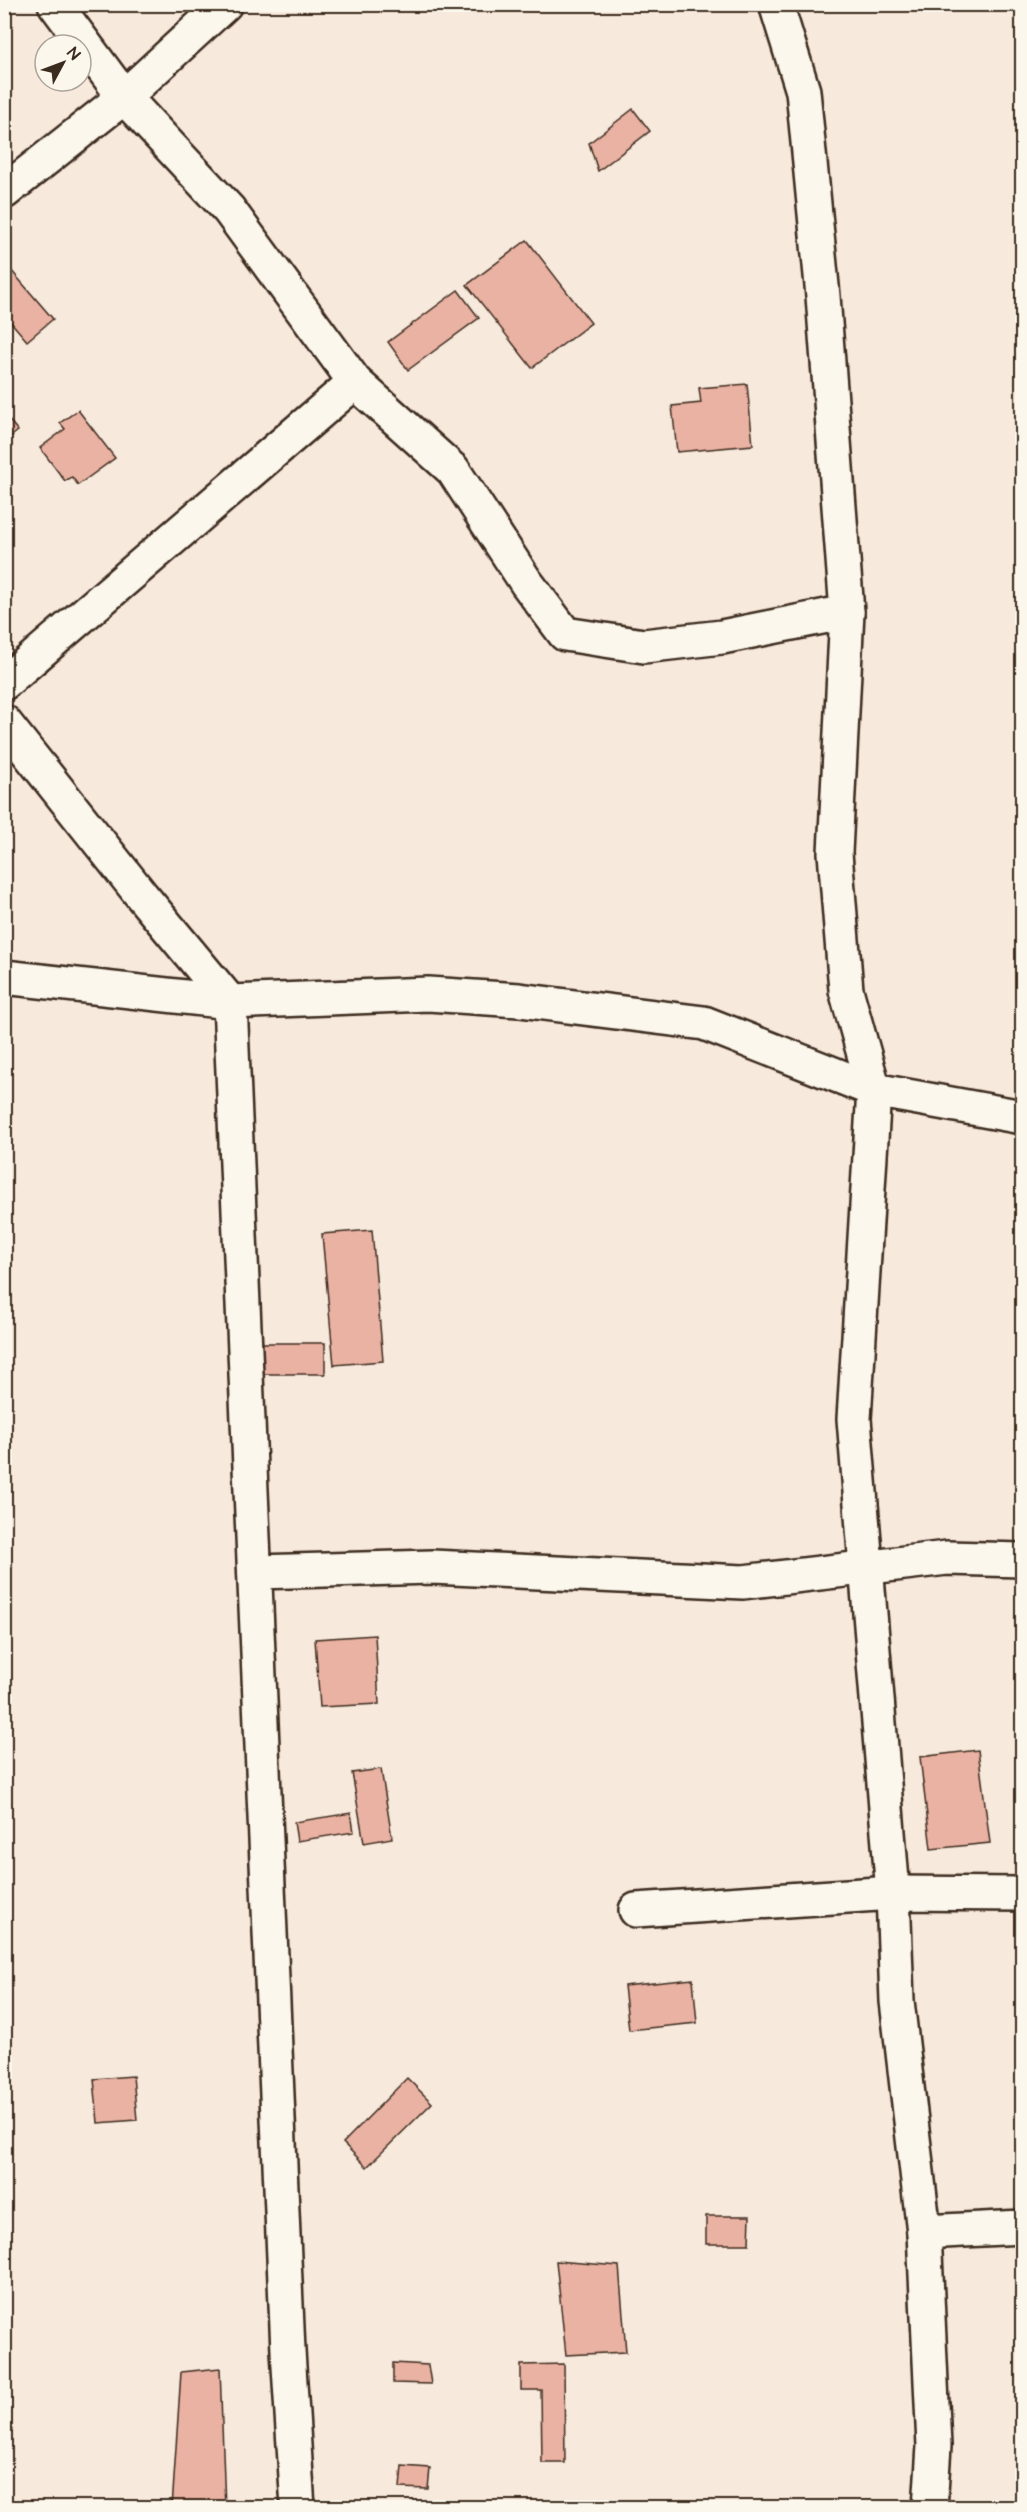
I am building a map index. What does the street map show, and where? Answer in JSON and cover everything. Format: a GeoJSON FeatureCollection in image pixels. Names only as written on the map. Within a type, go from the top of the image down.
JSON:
{"type":"FeatureCollection","features":[{"type":"Feature","properties":{"kind":"street"},"geometry":{"type":"LineString","coordinates":[[54,4],[124,97],[229,210],[355,382],[453,470],[526,582],[565,634],[644,646],[722,637],[847,612]]}},
{"type":"Feature","properties":{"kind":"street"},"geometry":{"type":"LineString","coordinates":[[4,192],[124,97],[225,4]]}},
{"type":"Feature","properties":{"kind":"street"},"geometry":{"type":"LineString","coordinates":[[776,4],[803,91],[823,296],[847,612],[835,853],[846,990],[874,1090],[854,1419],[893,1893],[897,2001],[924,2232],[934,2446],[930,2508]]}},
{"type":"Feature","properties":{"kind":"street"},"geometry":{"type":"LineString","coordinates":[[4,683],[355,382]]}},
{"type":"Feature","properties":{"kind":"street"},"geometry":{"type":"LineString","coordinates":[[4,722],[142,896],[230,1002],[288,2351],[298,2508]]}},
{"type":"Feature","properties":{"kind":"street"},"geometry":{"type":"LineString","coordinates":[[4,977],[230,1002],[428,994],[519,1000],[704,1023],[874,1090],[1023,1117]]}},
{"type":"Feature","properties":{"kind":"street"},"geometry":{"type":"LineString","coordinates":[[256,1572],[432,1567],[743,1582],[947,1558],[1023,1560]]}},
{"type":"Feature","properties":{"kind":"street"},"geometry":{"type":"LineString","coordinates":[[636,1910],[893,1893],[1023,1894]]}},
{"type":"Feature","properties":{"kind":"street"},"geometry":{"type":"LineString","coordinates":[[924,2232],[1023,2226]]}},
{"type":"Feature","properties":{"kind":"building"},"geometry":{"type":"Polygon","coordinates":[[[633,109],[650,131],[598,171],[589,143],[633,109]]]}},
{"type":"Feature","properties":{"kind":"building"},"geometry":{"type":"Polygon","coordinates":[[[527,240],[591,323],[532,368],[467,285],[527,240]]]}},
{"type":"Feature","properties":{"kind":"building"},"geometry":{"type":"Polygon","coordinates":[[[4,262],[53,319],[27,341],[4,314],[4,262]]]}},
{"type":"Feature","properties":{"kind":"building"},"geometry":{"type":"Polygon","coordinates":[[[458,290],[479,318],[408,370],[388,342],[458,290]]]}},
{"type":"Feature","properties":{"kind":"building"},"geometry":{"type":"Polygon","coordinates":[[[747,384],[753,445],[677,452],[672,406],[701,403],[699,388],[747,384]]]}},
{"type":"Feature","properties":{"kind":"building"},"geometry":{"type":"Polygon","coordinates":[[[78,410],[115,458],[78,485],[72,477],[65,481],[40,448],[65,429],[60,423],[78,410]]]}},
{"type":"Feature","properties":{"kind":"building"},"geometry":{"type":"Polygon","coordinates":[[[4,414],[18,431],[4,442],[4,414]]]}},
{"type":"Feature","properties":{"kind":"building"},"geometry":{"type":"Polygon","coordinates":[[[372,1230],[383,1361],[334,1365],[322,1234],[372,1230]]]}},
{"type":"Feature","properties":{"kind":"building"},"geometry":{"type":"Polygon","coordinates":[[[252,1343],[325,1343],[325,1374],[252,1374],[252,1343]]]}},
{"type":"Feature","properties":{"kind":"building"},"geometry":{"type":"Polygon","coordinates":[[[375,1635],[379,1704],[320,1707],[315,1639],[375,1635]]]}},
{"type":"Feature","properties":{"kind":"building"},"geometry":{"type":"Polygon","coordinates":[[[978,1750],[990,1843],[931,1849],[920,1757],[978,1750]]]}},
{"type":"Feature","properties":{"kind":"building"},"geometry":{"type":"Polygon","coordinates":[[[381,1769],[392,1838],[364,1843],[352,1773],[381,1769]]]}},
{"type":"Feature","properties":{"kind":"building"},"geometry":{"type":"Polygon","coordinates":[[[351,1813],[354,1832],[297,1841],[294,1822],[351,1813]]]}},
{"type":"Feature","properties":{"kind":"building"},"geometry":{"type":"Polygon","coordinates":[[[693,1979],[697,2023],[629,2030],[624,1986],[693,1979]]]}},
{"type":"Feature","properties":{"kind":"building"},"geometry":{"type":"Polygon","coordinates":[[[133,2076],[137,2120],[98,2123],[94,2079],[133,2076]]]}},
{"type":"Feature","properties":{"kind":"building"},"geometry":{"type":"Polygon","coordinates":[[[407,2078],[432,2103],[367,2167],[343,2143],[407,2078]]]}},
{"type":"Feature","properties":{"kind":"building"},"geometry":{"type":"Polygon","coordinates":[[[706,2216],[750,2216],[749,2244],[706,2244],[706,2216]]]}},
{"type":"Feature","properties":{"kind":"building"},"geometry":{"type":"Polygon","coordinates":[[[556,2261],[619,2266],[626,2352],[566,2355],[556,2261]]]}},
{"type":"Feature","properties":{"kind":"building"},"geometry":{"type":"Polygon","coordinates":[[[393,2363],[428,2365],[431,2384],[393,2383],[393,2363]]]}},
{"type":"Feature","properties":{"kind":"building"},"geometry":{"type":"Polygon","coordinates":[[[564,2364],[565,2463],[542,2463],[541,2390],[521,2390],[521,2365],[564,2364]]]}},
{"type":"Feature","properties":{"kind":"building"},"geometry":{"type":"Polygon","coordinates":[[[220,2368],[225,2508],[172,2508],[181,2372],[220,2368]]]}},
{"type":"Feature","properties":{"kind":"building"},"geometry":{"type":"Polygon","coordinates":[[[402,2466],[430,2468],[428,2489],[400,2488],[402,2466]]]}}]}
